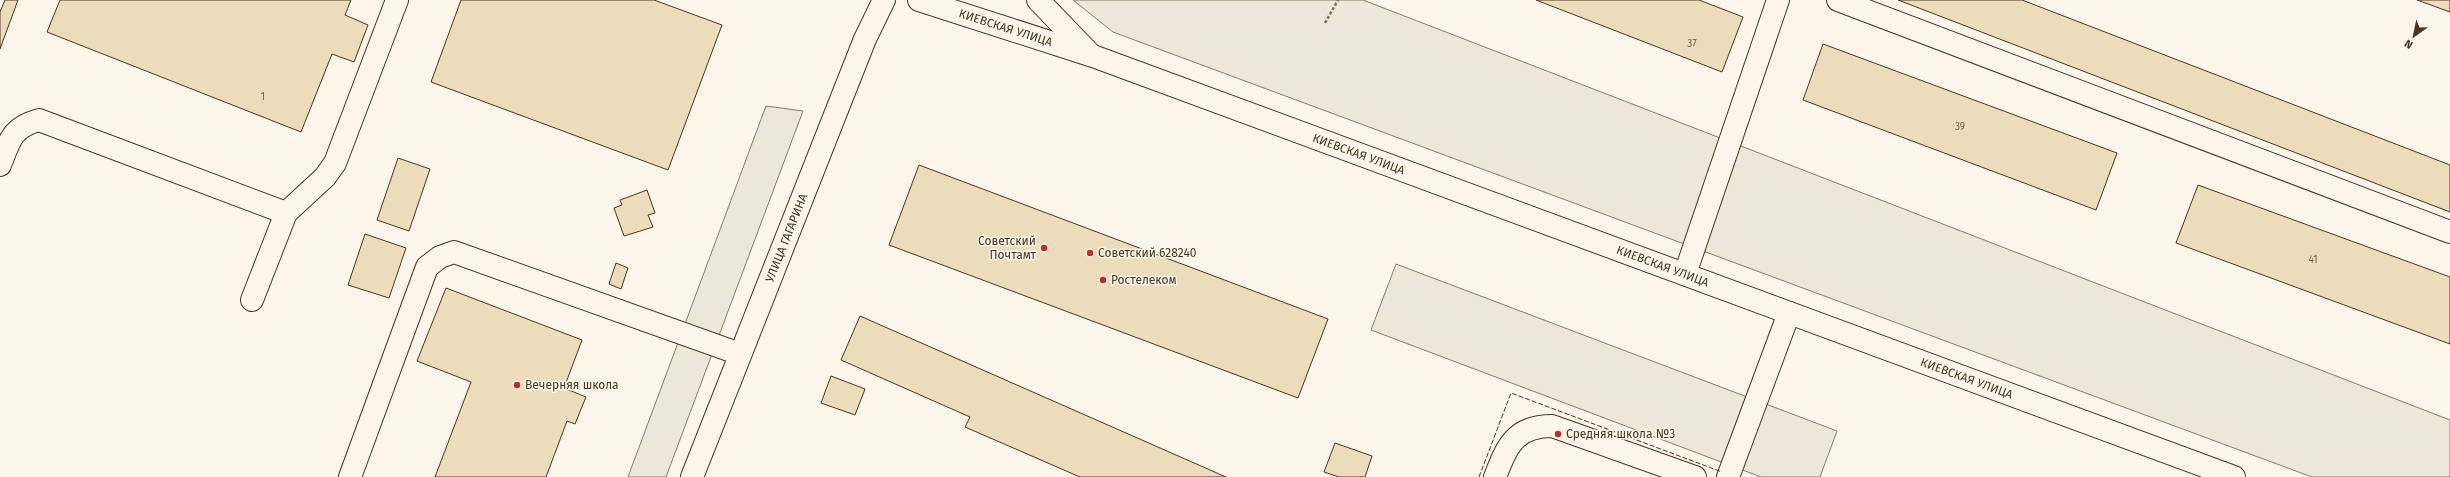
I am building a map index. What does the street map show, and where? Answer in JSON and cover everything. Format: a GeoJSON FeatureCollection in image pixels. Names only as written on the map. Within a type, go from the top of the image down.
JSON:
{"type":"FeatureCollection","features":[{"type":"Feature","properties":{"kind":"main road"},"geometry":{"type":"LineString","coordinates":[[252,300],[286,213],[325,177],[334,163],[397,0]]}},
{"type":"Feature","properties":{"kind":"main road","name":"УЛИЦА ГАГАРИНА"},"geometry":{"type":"LineString","coordinates":[[692,477],[865,39],[884,0]]}},
{"type":"Feature","properties":{"kind":"main road","name":"КИЕВСКАЯ УЛИЦА"},"geometry":{"type":"LineString","coordinates":[[919,0],[1093,56],[2234,477]]}},
{"type":"Feature","properties":{"kind":"main road","name":"КИЕВСКАЯ УЛИЦА"},"geometry":{"type":"LineString","coordinates":[[1038,0],[1093,56]]}},
{"type":"Feature","properties":{"kind":"main road"},"geometry":{"type":"LineString","coordinates":[[1684,274],[1778,0]]}},
{"type":"Feature","properties":{"kind":"main road"},"geometry":{"type":"LineString","coordinates":[[1838,0],[2450,232]]}},
{"type":"Feature","properties":{"kind":"main road"},"geometry":{"type":"LineString","coordinates":[[0,165],[11,136],[23,125],[39,120],[286,213]]}},
{"type":"Feature","properties":{"kind":"main road"},"geometry":{"type":"LineString","coordinates":[[350,477],[427,267],[440,257],[454,252],[740,354]]}},
{"type":"Feature","properties":{"kind":"main road"},"geometry":{"type":"LineString","coordinates":[[1728,477],[1789,313]]}},
{"type":"Feature","properties":{"kind":"main road"},"geometry":{"type":"LineString","coordinates":[[1495,477],[1505,451],[1511,442],[1523,432],[1537,426],[1552,426],[1695,477]]}},
{"type":"Feature","properties":{"kind":"path"},"geometry":{"type":"LineString","coordinates":[[1325,23],[1338,0]]}},
{"type":"Feature","properties":{"kind":"shaded area"},"geometry":{"type":"Polygon","coordinates":[[[1073,0],[1363,0],[2450,420],[2450,477],[2312,477],[1113,32],[1073,0]]]}},
{"type":"Feature","properties":{"kind":"shaded area"},"geometry":{"type":"Polygon","coordinates":[[[766,106],[803,111],[666,477],[628,477],[766,106]]]}},
{"type":"Feature","properties":{"kind":"shaded area"},"geometry":{"type":"Polygon","coordinates":[[[1396,264],[1837,431],[1820,477],[1761,477],[1371,330],[1396,264]]]}},
{"type":"Feature","properties":{"kind":"building"},"geometry":{"type":"Polygon","coordinates":[[[5,0],[18,0],[0,49],[0,12],[5,0]]]}},
{"type":"Feature","properties":{"kind":"building"},"geometry":{"type":"Polygon","coordinates":[[[60,0],[351,0],[345,15],[368,25],[354,62],[332,54],[301,132],[47,32],[60,0]]]}},
{"type":"Feature","properties":{"kind":"building"},"geometry":{"type":"Polygon","coordinates":[[[461,0],[654,0],[722,25],[668,170],[431,82],[461,0]]]}},
{"type":"Feature","properties":{"kind":"building"},"geometry":{"type":"Polygon","coordinates":[[[1536,0],[1699,0],[1743,17],[1722,72],[1536,0]]]}},
{"type":"Feature","properties":{"kind":"building"},"geometry":{"type":"Polygon","coordinates":[[[1898,0],[2022,0],[2450,165],[2450,212],[1898,0]]]}},
{"type":"Feature","properties":{"kind":"building"},"geometry":{"type":"Polygon","coordinates":[[[2417,0],[2450,0],[2450,12],[2417,0]]]}},
{"type":"Feature","properties":{"kind":"building"},"geometry":{"type":"Polygon","coordinates":[[[1823,44],[2117,153],[2096,210],[1803,100],[1823,44]]]}},
{"type":"Feature","properties":{"kind":"building"},"geometry":{"type":"Polygon","coordinates":[[[398,158],[430,169],[409,231],[377,220],[398,158]]]}},
{"type":"Feature","properties":{"kind":"building","name":"Ростелеком"},"geometry":{"type":"Polygon","coordinates":[[[919,165],[1328,319],[1298,398],[889,245],[919,165]]]}},
{"type":"Feature","properties":{"kind":"building"},"geometry":{"type":"Polygon","coordinates":[[[2198,185],[2450,277],[2450,344],[2176,243],[2198,185]]]}},
{"type":"Feature","properties":{"kind":"building"},"geometry":{"type":"Polygon","coordinates":[[[647,190],[655,213],[648,215],[653,227],[624,236],[614,208],[622,205],[620,200],[647,190]]]}},
{"type":"Feature","properties":{"kind":"building"},"geometry":{"type":"Polygon","coordinates":[[[365,234],[406,248],[389,298],[348,285],[365,234]]]}},
{"type":"Feature","properties":{"kind":"building"},"geometry":{"type":"Polygon","coordinates":[[[616,263],[628,268],[621,289],[609,284],[616,263]]]}},
{"type":"Feature","properties":{"kind":"building","name":"Вечерняя школа"},"geometry":{"type":"Polygon","coordinates":[[[446,288],[582,340],[564,388],[586,397],[575,424],[567,421],[546,477],[435,477],[471,382],[417,361],[446,288]]]}},
{"type":"Feature","properties":{"kind":"building"},"geometry":{"type":"Polygon","coordinates":[[[860,316],[1226,477],[1080,477],[965,427],[970,417],[841,360],[860,316]]]}},
{"type":"Feature","properties":{"kind":"building"},"geometry":{"type":"Polygon","coordinates":[[[831,376],[865,389],[855,415],[821,403],[831,376]]]}},
{"type":"Feature","properties":{"kind":"building"},"geometry":{"type":"Polygon","coordinates":[[[1335,443],[1372,456],[1365,477],[1339,477],[1324,472],[1335,443]]]}},
{"type":"Feature","properties":{"kind":"fence"},"geometry":{"type":"LineString","coordinates":[[1479,477],[1511,393],[1722,472]]}},
{"type":"Feature","properties":{"kind":"place","name":"Советский Почтамт"},"geometry":{"type":"Point","coordinates":[1044,248]}},
{"type":"Feature","properties":{"kind":"place","name":"Советский 628240"},"geometry":{"type":"Point","coordinates":[1090,253]}},
{"type":"Feature","properties":{"kind":"place","name":"Ростелеком"},"geometry":{"type":"Point","coordinates":[1103,280]}},
{"type":"Feature","properties":{"kind":"place","name":"Вечерняя школа"},"geometry":{"type":"Point","coordinates":[517,385]}},
{"type":"Feature","properties":{"kind":"place","name":"Средняя школа №3"},"geometry":{"type":"Point","coordinates":[1558,434]}}]}
